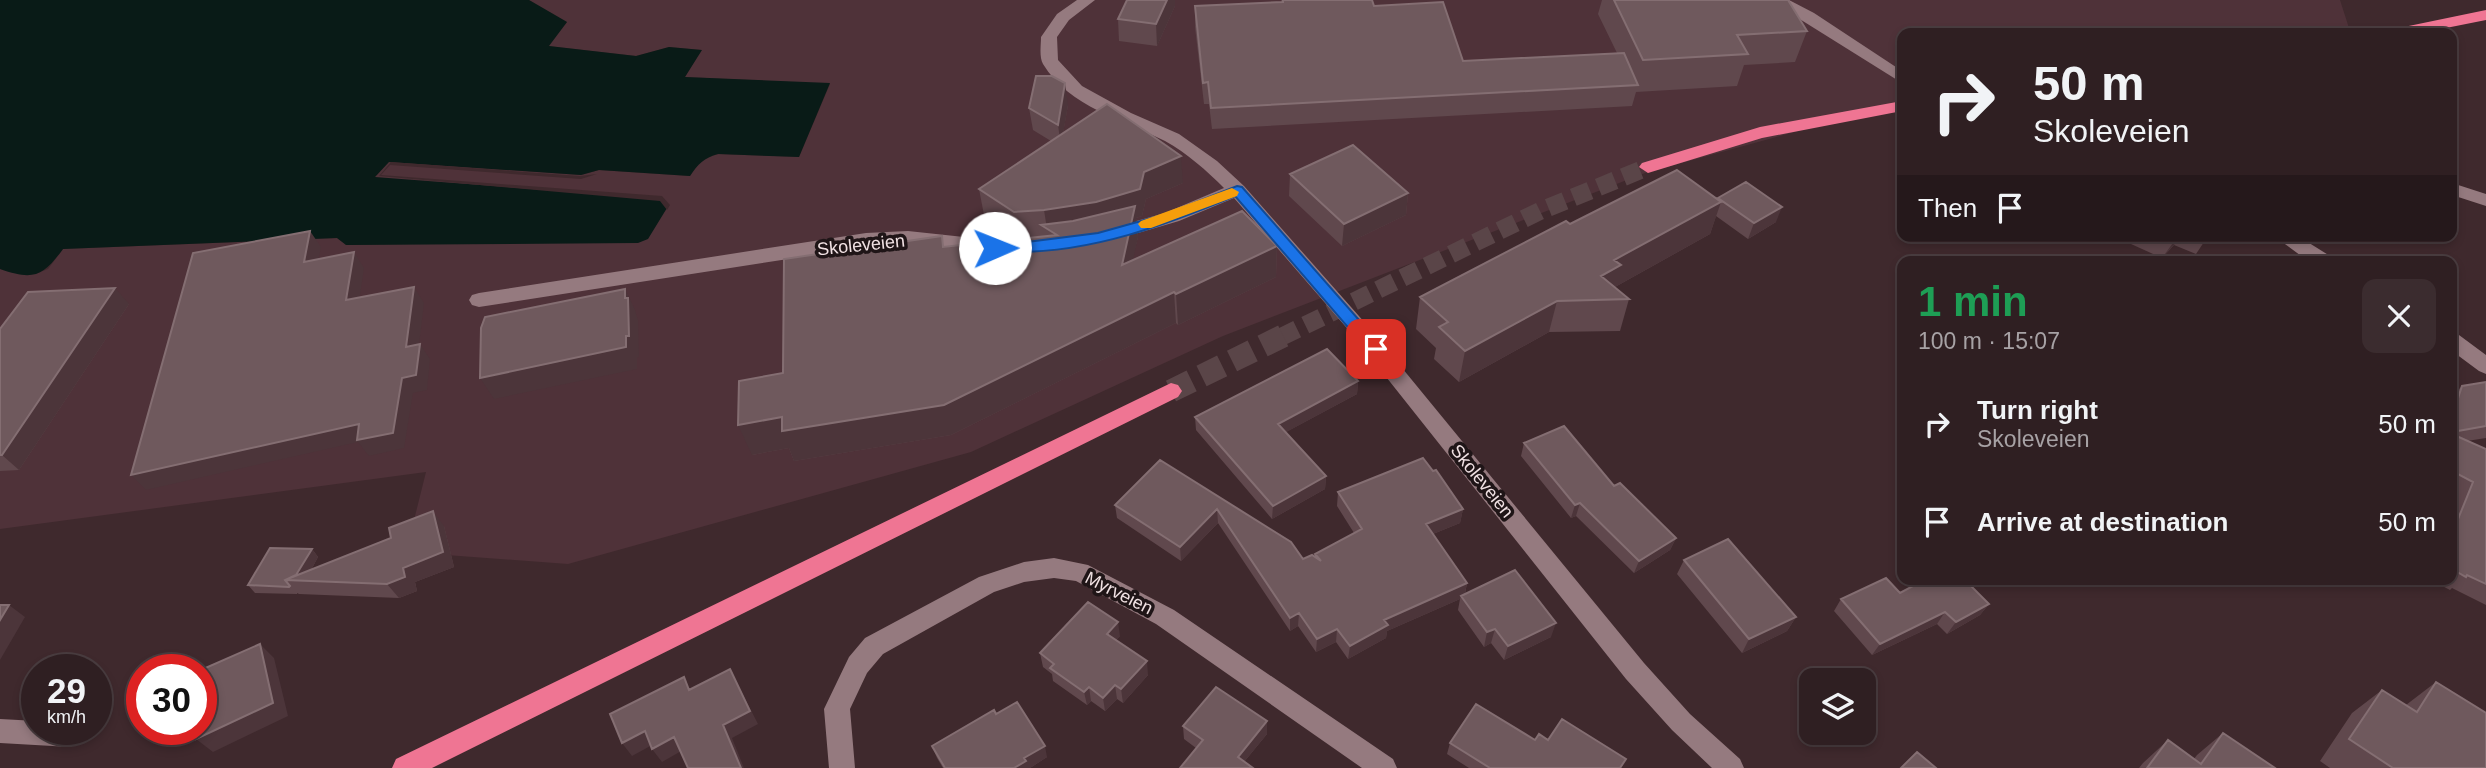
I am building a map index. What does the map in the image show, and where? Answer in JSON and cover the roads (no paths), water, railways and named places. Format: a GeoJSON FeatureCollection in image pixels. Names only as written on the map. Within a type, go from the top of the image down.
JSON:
{"type":"FeatureCollection","features":[{"type":"Feature","properties":{"kind":"highway"},"geometry":{"type":"LineString","coordinates":[[2423,28],[2486,15]]}},
{"type":"Feature","properties":{"kind":"highway"},"geometry":{"type":"LineString","coordinates":[[1648,167],[1760,133],[1897,106]]}},
{"type":"Feature","properties":{"kind":"highway"},"geometry":{"type":"LineString","coordinates":[[405,768],[1171,391]]}},
{"type":"Feature","properties":{"kind":"street","name":"Skoleveien"},"geometry":{"type":"LineString","coordinates":[[1087,0],[1063,17],[1049,37],[1050,61],[1076,89],[1125,117],[1173,138],[1211,166],[1237,190],[1359,329],[1635,671],[1681,722],[1731,768]]}},
{"type":"Feature","properties":{"kind":"street"},"geometry":{"type":"LineString","coordinates":[[1777,0],[1808,16],[1897,75]]}},
{"type":"Feature","properties":{"kind":"street"},"geometry":{"type":"LineString","coordinates":[[1098,238],[1171,217],[1237,190]]}},
{"type":"Feature","properties":{"kind":"street"},"geometry":{"type":"LineString","coordinates":[[2457,191],[2486,200]]}},
{"type":"Feature","properties":{"kind":"street","name":"Skoleveien"},"geometry":{"type":"LineString","coordinates":[[479,300],[866,240],[908,238],[995,248],[1016,247]]}},
{"type":"Feature","properties":{"kind":"street"},"geometry":{"type":"LineString","coordinates":[[2293,242],[2315,256]]}},
{"type":"Feature","properties":{"kind":"street"},"geometry":{"type":"LineString","coordinates":[[2457,344],[2486,366]]}},
{"type":"Feature","properties":{"kind":"street","name":"Myrveien"},"geometry":{"type":"LineString","coordinates":[[842,768],[837,709],[858,665],[874,646],[987,584],[1024,572],[1054,568],[1080,572],[1164,617],[1384,768]]}},
{"type":"Feature","properties":{"kind":"street"},"geometry":{"type":"LineString","coordinates":[[0,731],[21,733]]}},
{"type":"Feature","properties":{"kind":"tunnel"},"geometry":{"type":"LineString","coordinates":[[1281,337],[1540,211],[1648,167]]}},
{"type":"Feature","properties":{"kind":"tunnel"},"geometry":{"type":"LineString","coordinates":[[1171,391],[1285,335]]}}]}
